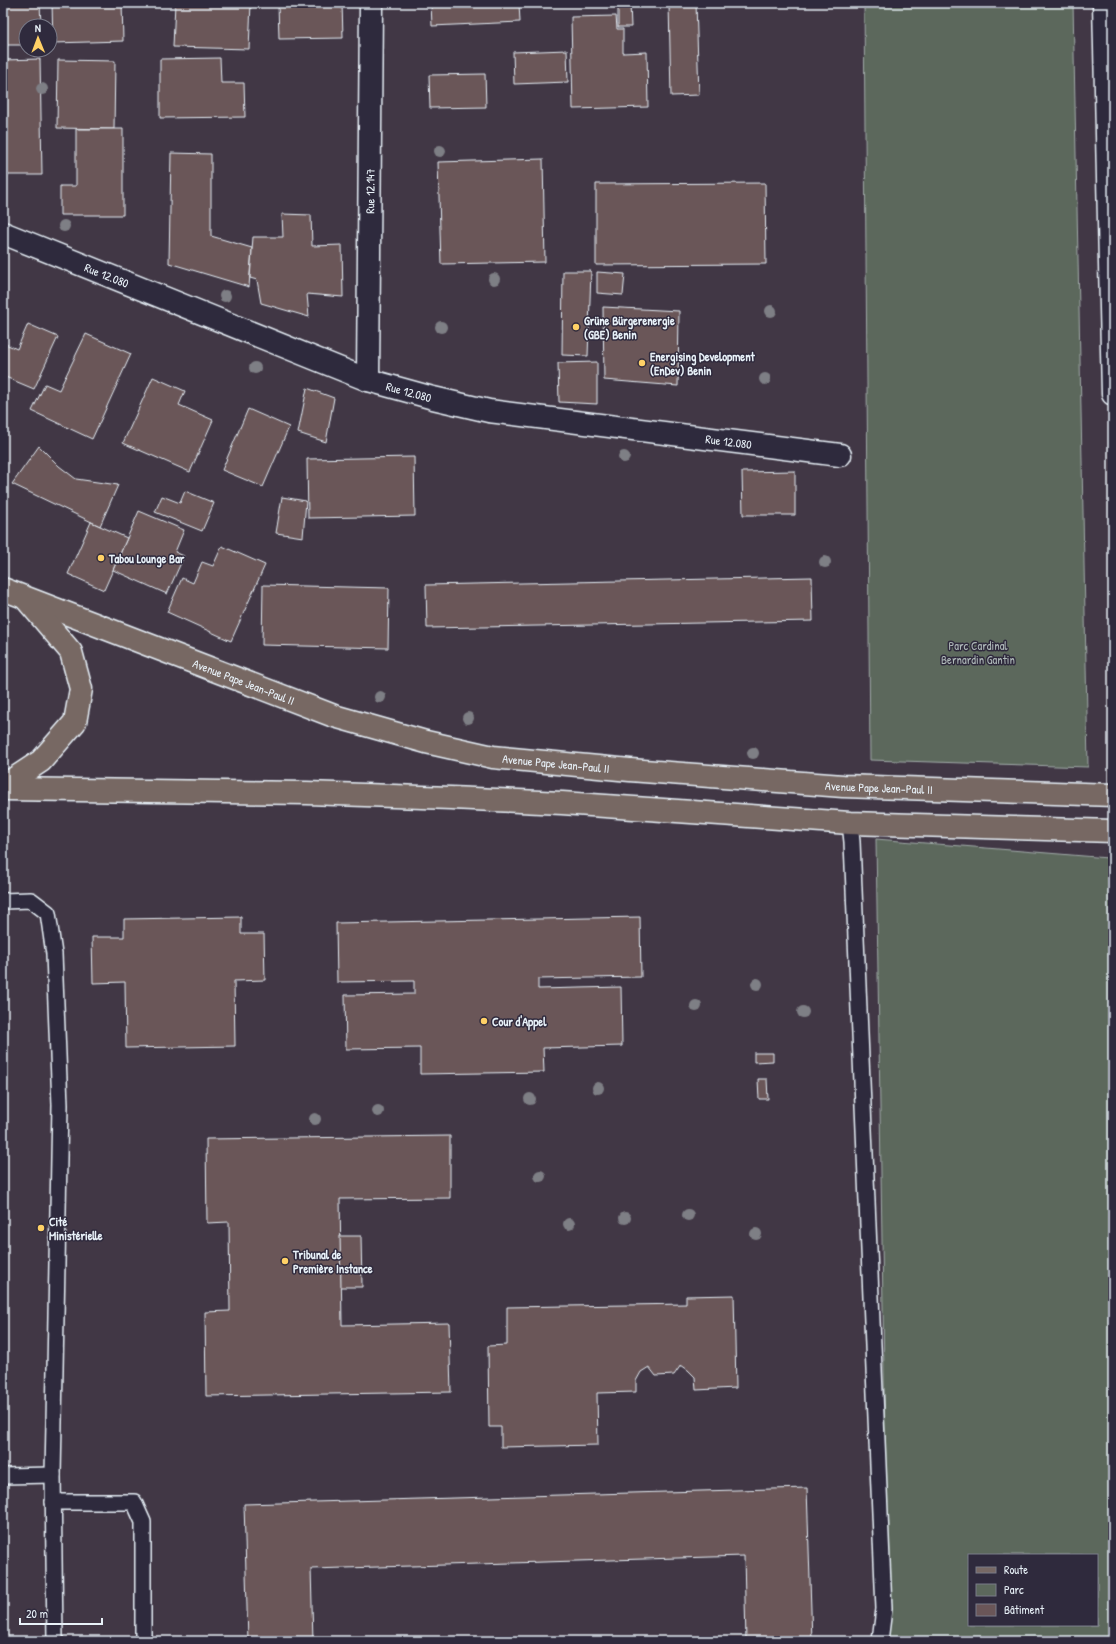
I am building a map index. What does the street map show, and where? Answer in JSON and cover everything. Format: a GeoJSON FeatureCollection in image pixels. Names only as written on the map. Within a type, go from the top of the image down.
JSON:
{"type":"FeatureCollection","features":[{"type":"Feature","properties":{"kind":"main road","name":"Avenue Pape Jean-Paul II"},"geometry":{"type":"LineString","coordinates":[[3,589],[328,714],[426,742],[493,757],[630,770],[842,786],[1113,795]]}},
{"type":"Feature","properties":{"kind":"main road"},"geometry":{"type":"LineString","coordinates":[[3,787],[41,761],[75,722],[81,689],[71,652],[25,598]]}},
{"type":"Feature","properties":{"kind":"main road"},"geometry":{"type":"LineString","coordinates":[[3,787],[300,793],[451,798],[562,803],[850,823],[1113,831]]}},
{"type":"Feature","properties":{"kind":"street","name":"Rue 12.147"},"geometry":{"type":"LineString","coordinates":[[368,380],[371,3]]}},
{"type":"Feature","properties":{"kind":"street"},"geometry":{"type":"LineString","coordinates":[[1104,3],[1111,172],[1113,394]]}},
{"type":"Feature","properties":{"kind":"street","name":"Rue 12.080"},"geometry":{"type":"LineString","coordinates":[[3,233],[368,380],[433,398],[489,411],[840,455]]}},
{"type":"Feature","properties":{"kind":"lane"},"geometry":{"type":"LineString","coordinates":[[850,823],[884,1609],[880,1641]]}},
{"type":"Feature","properties":{"kind":"lane"},"geometry":{"type":"LineString","coordinates":[[3,901],[31,900],[48,913],[54,954],[60,1104],[53,1475],[55,1641]]}},
{"type":"Feature","properties":{"kind":"lane"},"geometry":{"type":"LineString","coordinates":[[3,1476],[53,1475]]}},
{"type":"Feature","properties":{"kind":"lane"},"geometry":{"type":"LineString","coordinates":[[53,1502],[134,1502],[143,1522],[143,1641]]}},
{"type":"Feature","properties":{"kind":"green space","name":"Parc Cardinal Bernardin Gantin"},"geometry":{"type":"Polygon","coordinates":[[[864,3],[1073,3],[1088,767],[870,760],[864,3]]]}},
{"type":"Feature","properties":{"kind":"green space"},"geometry":{"type":"Polygon","coordinates":[[[876,839],[1108,858],[1113,886],[1113,1641],[888,1641],[876,839]]]}},
{"type":"Feature","properties":{"kind":"building"},"geometry":{"type":"Polygon","coordinates":[[[3,3],[40,3],[41,18],[18,18],[18,45],[3,45],[3,3]]]}},
{"type":"Feature","properties":{"kind":"building"},"geometry":{"type":"Polygon","coordinates":[[[52,3],[122,3],[123,41],[58,43],[58,18],[52,18],[52,3]]]}},
{"type":"Feature","properties":{"kind":"building"},"geometry":{"type":"Polygon","coordinates":[[[175,3],[251,3],[249,49],[173,47],[175,3]]]}},
{"type":"Feature","properties":{"kind":"building"},"geometry":{"type":"Polygon","coordinates":[[[278,3],[342,3],[343,38],[279,39],[278,3]]]}},
{"type":"Feature","properties":{"kind":"building"},"geometry":{"type":"Polygon","coordinates":[[[431,3],[519,3],[520,22],[432,26],[431,3]]]}},
{"type":"Feature","properties":{"kind":"building"},"geometry":{"type":"Polygon","coordinates":[[[618,3],[630,3],[631,27],[618,27],[618,3]]]}},
{"type":"Feature","properties":{"kind":"building"},"geometry":{"type":"Polygon","coordinates":[[[669,3],[696,3],[699,95],[671,96],[669,3]]]}},
{"type":"Feature","properties":{"kind":"building"},"geometry":{"type":"Polygon","coordinates":[[[616,16],[617,29],[623,29],[623,53],[647,52],[648,107],[573,109],[571,17],[616,16]]]}},
{"type":"Feature","properties":{"kind":"building"},"geometry":{"type":"Polygon","coordinates":[[[567,50],[568,82],[514,84],[513,52],[567,50]]]}},
{"type":"Feature","properties":{"kind":"building"},"geometry":{"type":"Polygon","coordinates":[[[220,58],[221,83],[244,83],[245,117],[160,118],[160,59],[220,58]]]}},
{"type":"Feature","properties":{"kind":"building"},"geometry":{"type":"Polygon","coordinates":[[[40,59],[42,175],[3,175],[3,60],[40,59]]]}},
{"type":"Feature","properties":{"kind":"building"},"geometry":{"type":"Polygon","coordinates":[[[58,60],[115,61],[114,129],[57,128],[58,60]]]}},
{"type":"Feature","properties":{"kind":"building"},"geometry":{"type":"Polygon","coordinates":[[[485,74],[486,107],[430,108],[429,75],[485,74]]]}},
{"type":"Feature","properties":{"kind":"building"},"geometry":{"type":"Polygon","coordinates":[[[76,129],[123,129],[123,215],[60,215],[60,186],[76,186],[76,129]]]}},
{"type":"Feature","properties":{"kind":"building"},"geometry":{"type":"Polygon","coordinates":[[[171,153],[211,154],[211,236],[252,248],[249,287],[169,263],[171,153]]]}},
{"type":"Feature","properties":{"kind":"building"},"geometry":{"type":"Polygon","coordinates":[[[543,159],[545,262],[441,264],[438,162],[543,159]]]}},
{"type":"Feature","properties":{"kind":"building"},"geometry":{"type":"Polygon","coordinates":[[[765,183],[766,264],[596,265],[596,184],[765,183]]]}},
{"type":"Feature","properties":{"kind":"building"},"geometry":{"type":"Polygon","coordinates":[[[282,214],[311,215],[312,246],[342,245],[343,297],[307,294],[309,317],[261,303],[257,280],[250,278],[253,237],[283,237],[282,214]]]}},
{"type":"Feature","properties":{"kind":"building","name":"Grüne Bürgerenergie (GBE) Benin"},"geometry":{"type":"Polygon","coordinates":[[[563,271],[591,271],[588,356],[562,355],[563,271]]]}},
{"type":"Feature","properties":{"kind":"building"},"geometry":{"type":"Polygon","coordinates":[[[597,272],[625,274],[623,295],[597,293],[597,272]]]}},
{"type":"Feature","properties":{"kind":"building","name":"Energising Development (EnDev) Benin"},"geometry":{"type":"Polygon","coordinates":[[[603,307],[679,311],[678,386],[604,380],[603,307]]]}},
{"type":"Feature","properties":{"kind":"building"},"geometry":{"type":"Polygon","coordinates":[[[28,324],[58,337],[34,389],[3,376],[3,343],[17,349],[28,324]]]}},
{"type":"Feature","properties":{"kind":"building"},"geometry":{"type":"Polygon","coordinates":[[[86,334],[131,354],[92,439],[32,411],[45,384],[59,390],[86,334]]]}},
{"type":"Feature","properties":{"kind":"building"},"geometry":{"type":"Polygon","coordinates":[[[597,362],[597,404],[559,402],[558,363],[597,362]]]}},
{"type":"Feature","properties":{"kind":"building"},"geometry":{"type":"Polygon","coordinates":[[[153,377],[185,391],[179,405],[213,420],[190,472],[123,443],[153,377]]]}},
{"type":"Feature","properties":{"kind":"building"},"geometry":{"type":"Polygon","coordinates":[[[307,388],[334,398],[326,442],[298,433],[307,388]]]}},
{"type":"Feature","properties":{"kind":"building"},"geometry":{"type":"Polygon","coordinates":[[[248,409],[289,427],[263,487],[222,470],[248,409]]]}},
{"type":"Feature","properties":{"kind":"building"},"geometry":{"type":"Polygon","coordinates":[[[39,446],[59,466],[76,479],[118,485],[100,526],[12,484],[39,446]]]}},
{"type":"Feature","properties":{"kind":"building"},"geometry":{"type":"Polygon","coordinates":[[[414,457],[415,516],[308,518],[307,459],[414,457]]]}},
{"type":"Feature","properties":{"kind":"building"},"geometry":{"type":"Polygon","coordinates":[[[795,471],[795,515],[743,515],[742,472],[795,471]]]}},
{"type":"Feature","properties":{"kind":"building"},"geometry":{"type":"Polygon","coordinates":[[[185,491],[214,503],[202,531],[155,512],[162,496],[180,503],[185,491]]]}},
{"type":"Feature","properties":{"kind":"building"},"geometry":{"type":"Polygon","coordinates":[[[282,497],[306,501],[303,537],[276,533],[282,497]]]}},
{"type":"Feature","properties":{"kind":"building"},"geometry":{"type":"Polygon","coordinates":[[[139,511],[184,530],[175,552],[184,556],[167,594],[113,570],[139,511]]]}},
{"type":"Feature","properties":{"kind":"building"},"geometry":{"type":"Polygon","coordinates":[[[91,522],[127,538],[104,590],[68,574],[91,522]]]}},
{"type":"Feature","properties":{"kind":"building"},"geometry":{"type":"Polygon","coordinates":[[[222,546],[265,565],[231,641],[167,612],[182,578],[193,583],[202,562],[213,566],[222,546]]]}},
{"type":"Feature","properties":{"kind":"building"},"geometry":{"type":"Polygon","coordinates":[[[812,577],[813,621],[427,628],[426,585],[812,577]]]}},
{"type":"Feature","properties":{"kind":"building"},"geometry":{"type":"Polygon","coordinates":[[[263,585],[389,588],[388,648],[262,645],[263,585]]]}},
{"type":"Feature","properties":{"kind":"building"},"geometry":{"type":"Polygon","coordinates":[[[241,917],[241,934],[264,934],[265,980],[234,981],[235,1046],[126,1048],[125,982],[93,983],[92,937],[124,937],[124,919],[241,917]]]}},
{"type":"Feature","properties":{"kind":"building","name":"Cour d'Appel"},"geometry":{"type":"Polygon","coordinates":[[[640,917],[641,977],[538,979],[538,989],[621,987],[622,1046],[543,1048],[544,1072],[420,1074],[420,1048],[346,1049],[345,995],[414,994],[414,981],[337,982],[336,923],[640,917]]]}},
{"type":"Feature","properties":{"kind":"building"},"geometry":{"type":"Polygon","coordinates":[[[754,1053],[773,1053],[773,1061],[754,1062],[754,1053]]]}},
{"type":"Feature","properties":{"kind":"building"},"geometry":{"type":"Polygon","coordinates":[[[758,1079],[767,1079],[768,1099],[759,1099],[758,1079]]]}},
{"type":"Feature","properties":{"kind":"building","name":"Tribunal de Première Instance"},"geometry":{"type":"Polygon","coordinates":[[[450,1136],[450,1198],[340,1199],[342,1325],[449,1323],[451,1392],[206,1396],[205,1312],[230,1311],[229,1222],[207,1223],[206,1139],[450,1136]]]}},
{"type":"Feature","properties":{"kind":"building"},"geometry":{"type":"Polygon","coordinates":[[[340,1236],[361,1236],[362,1287],[341,1287],[340,1236]]]}},
{"type":"Feature","properties":{"kind":"building"},"geometry":{"type":"Polygon","coordinates":[[[734,1295],[736,1388],[696,1390],[695,1377],[681,1365],[674,1375],[656,1376],[649,1367],[641,1372],[636,1381],[636,1392],[597,1393],[598,1445],[501,1447],[501,1427],[489,1427],[488,1346],[507,1345],[507,1307],[686,1304],[686,1296],[734,1295]]]}},
{"type":"Feature","properties":{"kind":"building"},"geometry":{"type":"Polygon","coordinates":[[[807,1488],[812,1641],[746,1641],[744,1556],[311,1569],[313,1641],[248,1641],[244,1504],[807,1488]]]}},
{"type":"Feature","properties":{"kind":"place","name":"Grüne Bürgerenergie (GBE) Benin"},"geometry":{"type":"Point","coordinates":[576,327]}},
{"type":"Feature","properties":{"kind":"place","name":"Energising Development (EnDev) Benin"},"geometry":{"type":"Point","coordinates":[642,363]}},
{"type":"Feature","properties":{"kind":"place","name":"Tabou Lounge Bar"},"geometry":{"type":"Point","coordinates":[101,558]}},
{"type":"Feature","properties":{"kind":"place","name":"Cour d'Appel"},"geometry":{"type":"Point","coordinates":[484,1021]}},
{"type":"Feature","properties":{"kind":"place","name":"Cité Ministérielle"},"geometry":{"type":"Point","coordinates":[41,1228]}},
{"type":"Feature","properties":{"kind":"place","name":"Tribunal de Première Instance"},"geometry":{"type":"Point","coordinates":[285,1261]}}]}
